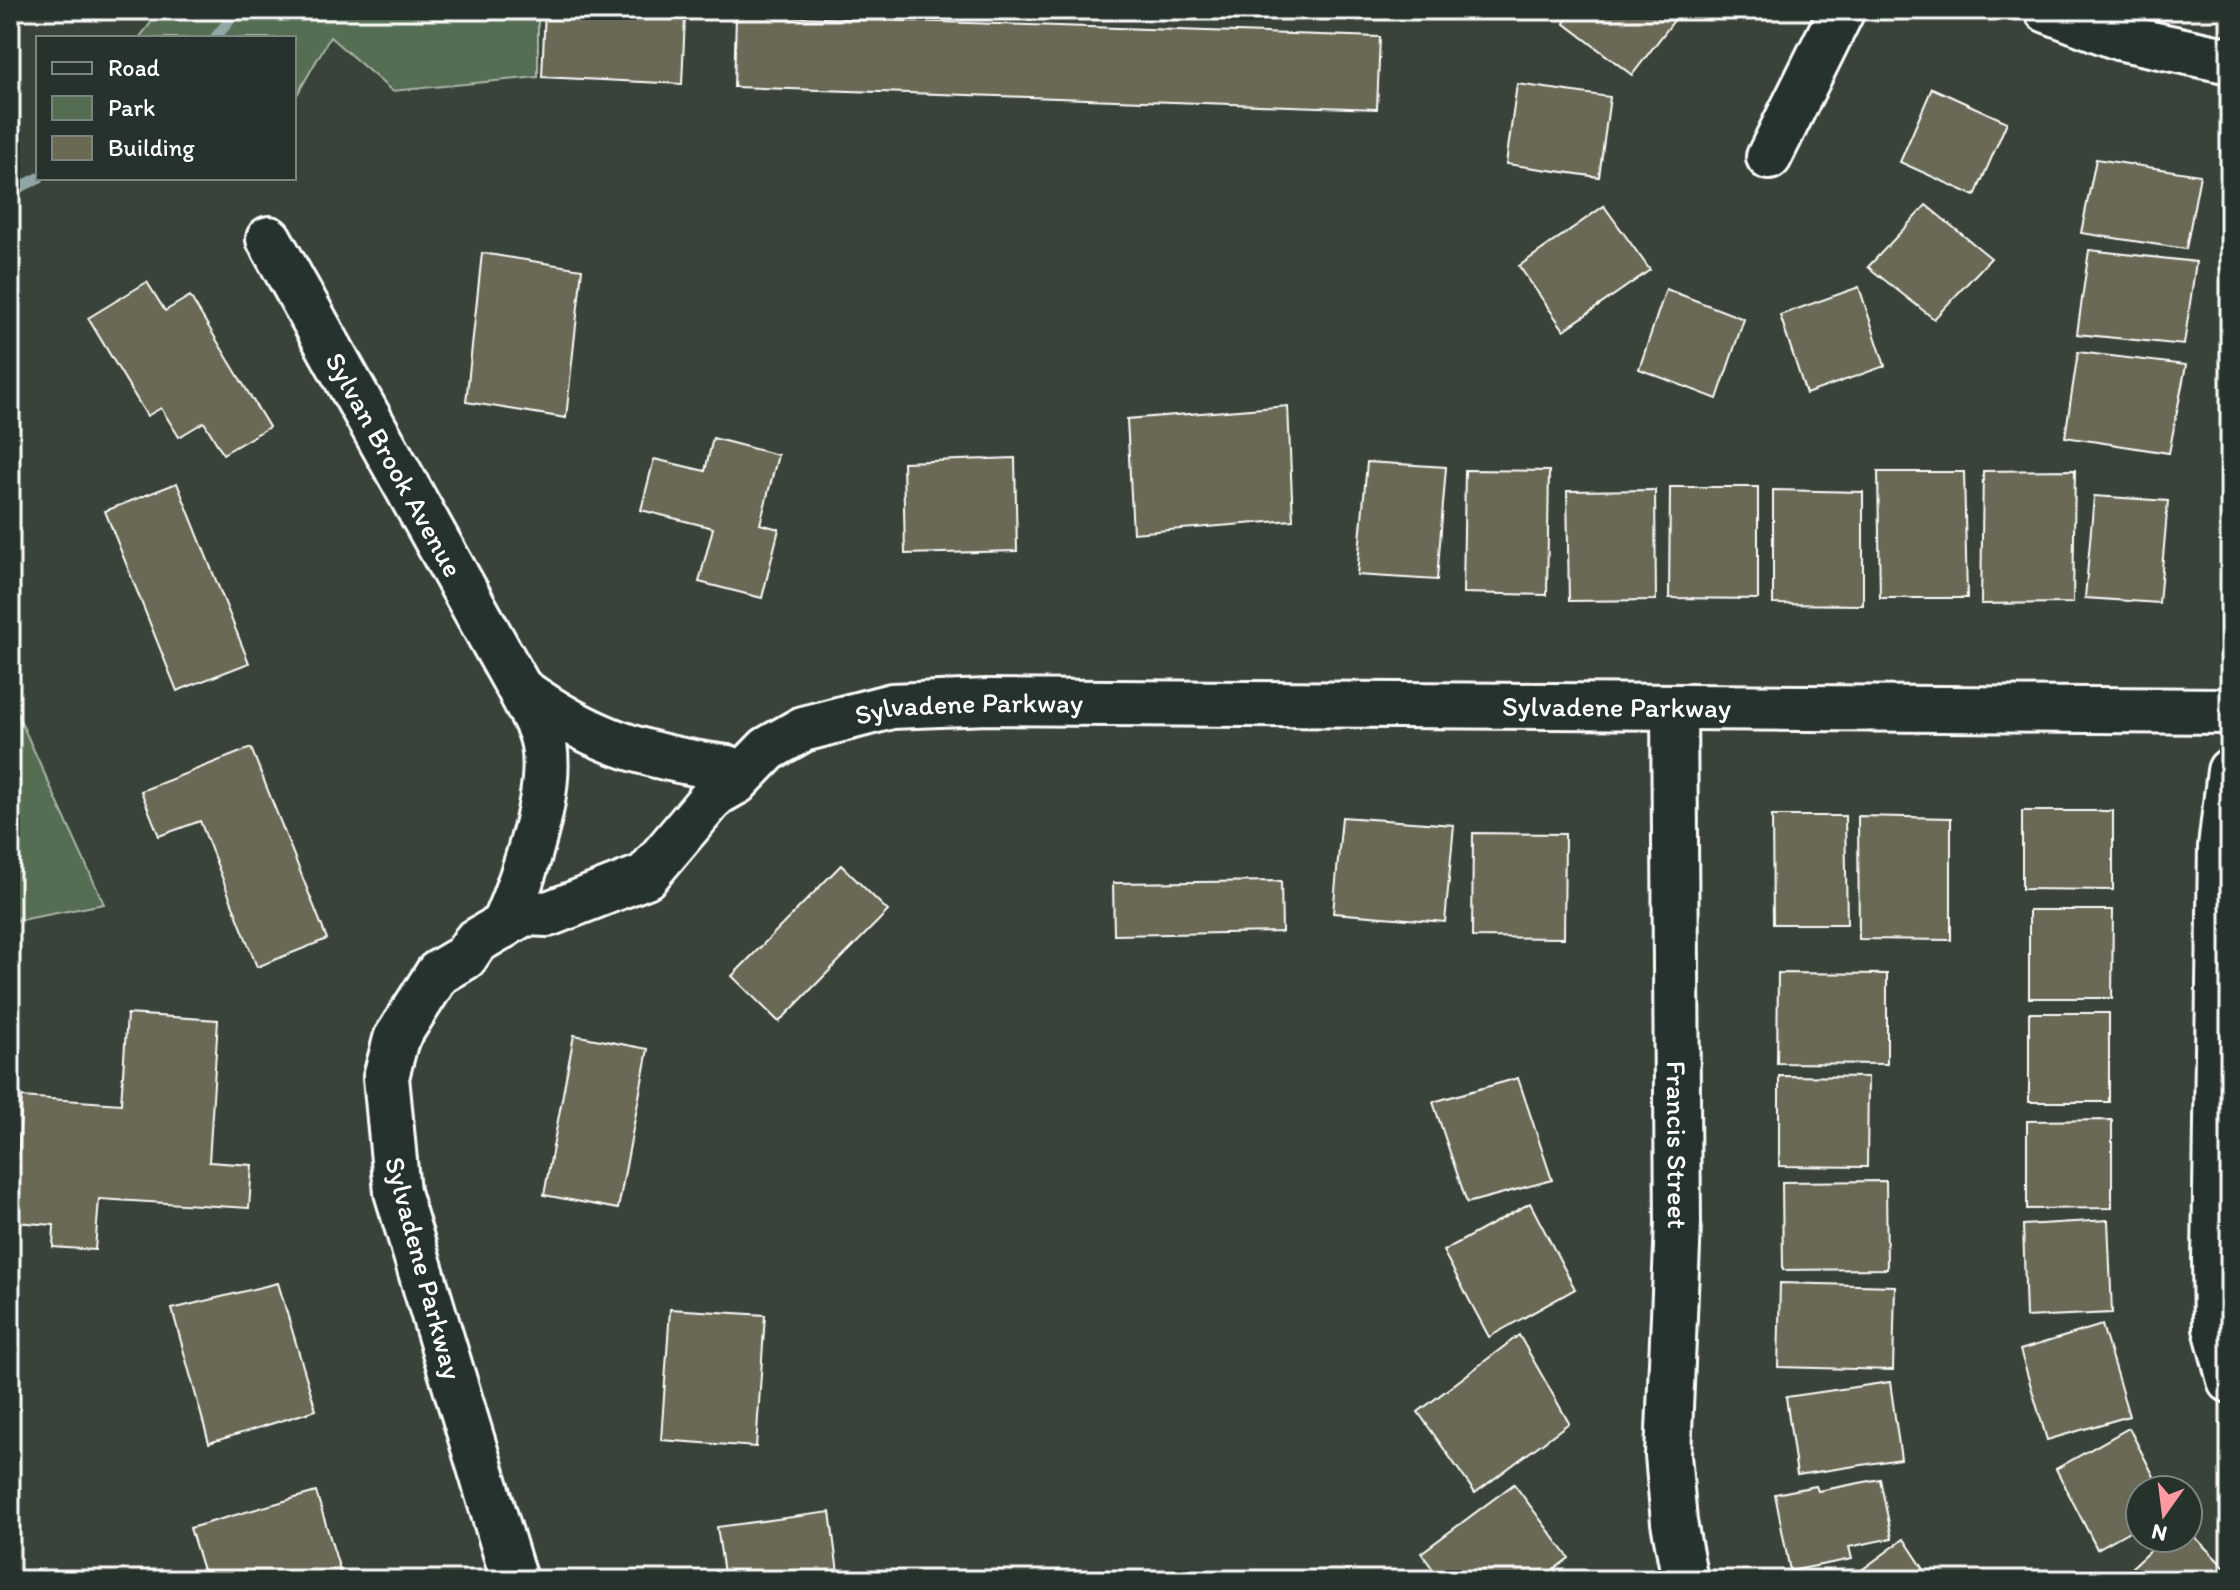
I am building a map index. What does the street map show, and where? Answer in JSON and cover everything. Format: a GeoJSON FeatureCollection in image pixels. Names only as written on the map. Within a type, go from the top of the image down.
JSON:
{"type":"FeatureCollection","features":[{"type":"Feature","properties":{"kind":"street"},"geometry":{"type":"LineString","coordinates":[[1769,157],[1842,10]]}},
{"type":"Feature","properties":{"kind":"street"},"geometry":{"type":"LineString","coordinates":[[2047,10],[2118,37],[2230,61]]}},
{"type":"Feature","properties":{"kind":"street","name":"Sylvan Brook Avenue"},"geometry":{"type":"LineString","coordinates":[[269,239],[519,688],[542,736],[542,801],[519,889],[503,926]]}},
{"type":"Feature","properties":{"kind":"street","name":"Sylvan Brook Avenue"},"geometry":{"type":"LineString","coordinates":[[519,688],[559,717],[605,741],[688,763],[728,768],[736,782]]}},
{"type":"Feature","properties":{"kind":"street","name":"Sylvadene Parkway"},"geometry":{"type":"LineString","coordinates":[[514,1580],[397,1192],[386,1077],[396,1039],[438,973],[465,957],[475,942],[524,913],[548,914],[646,876],[715,794],[736,782],[768,749],[803,729],[892,706],[987,702],[1360,702],[1674,709],[2230,711]]}},
{"type":"Feature","properties":{"kind":"street","name":"Francis Street"},"geometry":{"type":"LineString","coordinates":[[1674,709],[1678,1223],[1668,1455],[1674,1522],[1685,1580]]}},
{"type":"Feature","properties":{"kind":"street"},"geometry":{"type":"LineString","coordinates":[[2230,771],[2221,847],[2215,1260],[2216,1328],[2222,1361],[2230,1380]]}},
{"type":"Feature","properties":{"kind":"green space"},"geometry":{"type":"Polygon","coordinates":[[[161,10],[527,10],[538,22],[538,77],[392,91],[330,37],[296,96],[296,36],[141,36],[161,10]]]}},
{"type":"Feature","properties":{"kind":"green space"},"geometry":{"type":"Polygon","coordinates":[[[10,698],[104,904],[10,922],[10,698]]]}},
{"type":"Feature","properties":{"kind":"building"},"geometry":{"type":"Polygon","coordinates":[[[545,10],[685,17],[682,84],[542,77],[545,10]]]}},
{"type":"Feature","properties":{"kind":"building"},"geometry":{"type":"Polygon","coordinates":[[[1574,10],[1682,10],[1632,75],[1564,23],[1574,10]]]}},
{"type":"Feature","properties":{"kind":"building"},"geometry":{"type":"Polygon","coordinates":[[[736,15],[1380,37],[1377,109],[734,87],[736,15]]]}},
{"type":"Feature","properties":{"kind":"building"},"geometry":{"type":"Polygon","coordinates":[[[1517,84],[1610,97],[1599,177],[1506,164],[1517,84]]]}},
{"type":"Feature","properties":{"kind":"building"},"geometry":{"type":"Polygon","coordinates":[[[1932,88],[2007,122],[1975,196],[1900,162],[1932,88]]]}},
{"type":"Feature","properties":{"kind":"building"},"geometry":{"type":"Polygon","coordinates":[[[2096,159],[2200,175],[2186,249],[2081,233],[2096,159]]]}},
{"type":"Feature","properties":{"kind":"building"},"geometry":{"type":"Polygon","coordinates":[[[1926,205],[1991,258],[1934,319],[1868,267],[1926,205]]]}},
{"type":"Feature","properties":{"kind":"building"},"geometry":{"type":"Polygon","coordinates":[[[1604,206],[1650,270],[1564,330],[1519,266],[1604,206]]]}},
{"type":"Feature","properties":{"kind":"building"},"geometry":{"type":"Polygon","coordinates":[[[2089,250],[2196,262],[2184,345],[2077,334],[2089,250]]]}},
{"type":"Feature","properties":{"kind":"building"},"geometry":{"type":"Polygon","coordinates":[[[482,253],[582,269],[566,418],[466,402],[482,253]]]}},
{"type":"Feature","properties":{"kind":"building"},"geometry":{"type":"Polygon","coordinates":[[[147,282],[165,311],[190,296],[269,427],[223,454],[204,422],[179,437],[161,408],[147,416],[88,318],[147,282]]]}},
{"type":"Feature","properties":{"kind":"building"},"geometry":{"type":"Polygon","coordinates":[[[1859,287],[1885,366],[1806,394],[1780,315],[1859,287]]]}},
{"type":"Feature","properties":{"kind":"building"},"geometry":{"type":"Polygon","coordinates":[[[1666,289],[1744,319],[1717,399],[1639,369],[1666,289]]]}},
{"type":"Feature","properties":{"kind":"building"},"geometry":{"type":"Polygon","coordinates":[[[2078,352],[2186,365],[2169,453],[2065,437],[2078,352]]]}},
{"type":"Feature","properties":{"kind":"building"},"geometry":{"type":"Polygon","coordinates":[[[1288,406],[1293,520],[1133,533],[1127,419],[1288,406]]]}},
{"type":"Feature","properties":{"kind":"building"},"geometry":{"type":"Polygon","coordinates":[[[713,438],[778,455],[760,524],[779,529],[762,598],[699,582],[713,528],[641,510],[654,459],[705,471],[713,438]]]}},
{"type":"Feature","properties":{"kind":"building"},"geometry":{"type":"Polygon","coordinates":[[[1015,458],[1017,551],[905,554],[903,462],[1015,458]]]}},
{"type":"Feature","properties":{"kind":"building"},"geometry":{"type":"Polygon","coordinates":[[[1367,462],[1446,467],[1437,580],[1357,575],[1367,462]]]}},
{"type":"Feature","properties":{"kind":"building"},"geometry":{"type":"Polygon","coordinates":[[[1465,470],[1549,471],[1547,595],[1463,593],[1465,470]]]}},
{"type":"Feature","properties":{"kind":"building"},"geometry":{"type":"Polygon","coordinates":[[[2075,470],[2073,603],[1981,604],[1983,471],[2075,470]]]}},
{"type":"Feature","properties":{"kind":"building"},"geometry":{"type":"Polygon","coordinates":[[[1878,472],[1964,472],[1967,598],[1880,598],[1878,472]]]}},
{"type":"Feature","properties":{"kind":"building"},"geometry":{"type":"Polygon","coordinates":[[[177,483],[249,663],[177,691],[105,511],[177,483]]]}},
{"type":"Feature","properties":{"kind":"building"},"geometry":{"type":"Polygon","coordinates":[[[1670,487],[1758,487],[1758,599],[1669,598],[1670,487]]]}},
{"type":"Feature","properties":{"kind":"building"},"geometry":{"type":"Polygon","coordinates":[[[1655,490],[1656,600],[1569,601],[1567,491],[1655,490]]]}},
{"type":"Feature","properties":{"kind":"building"},"geometry":{"type":"Polygon","coordinates":[[[1773,490],[1863,492],[1863,605],[1773,604],[1773,490]]]}},
{"type":"Feature","properties":{"kind":"building"},"geometry":{"type":"Polygon","coordinates":[[[2094,496],[2168,501],[2159,603],[2085,598],[2094,496]]]}},
{"type":"Feature","properties":{"kind":"building"},"geometry":{"type":"Polygon","coordinates":[[[251,748],[327,939],[257,967],[200,821],[159,836],[141,791],[251,748]]]}},
{"type":"Feature","properties":{"kind":"building"},"geometry":{"type":"Polygon","coordinates":[[[2022,811],[2113,811],[2113,890],[2022,889],[2022,811]]]}},
{"type":"Feature","properties":{"kind":"building"},"geometry":{"type":"Polygon","coordinates":[[[1772,816],[1845,816],[1847,924],[1773,924],[1772,816]]]}},
{"type":"Feature","properties":{"kind":"building"},"geometry":{"type":"Polygon","coordinates":[[[1858,816],[1951,818],[1951,940],[1859,939],[1858,816]]]}},
{"type":"Feature","properties":{"kind":"building"},"geometry":{"type":"Polygon","coordinates":[[[1342,817],[1454,825],[1445,922],[1333,913],[1342,817]]]}},
{"type":"Feature","properties":{"kind":"building"},"geometry":{"type":"Polygon","coordinates":[[[1473,833],[1565,834],[1564,938],[1472,937],[1473,833]]]}},
{"type":"Feature","properties":{"kind":"building"},"geometry":{"type":"Polygon","coordinates":[[[841,865],[888,911],[779,1022],[732,976],[841,865]]]}},
{"type":"Feature","properties":{"kind":"building"},"geometry":{"type":"Polygon","coordinates":[[[1281,881],[1282,932],[1114,935],[1113,883],[1281,881]]]}},
{"type":"Feature","properties":{"kind":"building"},"geometry":{"type":"Polygon","coordinates":[[[2029,910],[2113,910],[2112,998],[2029,998],[2029,910]]]}},
{"type":"Feature","properties":{"kind":"building"},"geometry":{"type":"Polygon","coordinates":[[[1778,973],[1887,974],[1887,1064],[1777,1063],[1778,973]]]}},
{"type":"Feature","properties":{"kind":"building"},"geometry":{"type":"Polygon","coordinates":[[[2029,1013],[2109,1013],[2109,1102],[2029,1102],[2029,1013]]]}},
{"type":"Feature","properties":{"kind":"building"},"geometry":{"type":"Polygon","coordinates":[[[127,1014],[218,1020],[209,1162],[252,1165],[249,1208],[99,1199],[95,1250],[53,1247],[54,1225],[14,1222],[22,1097],[121,1104],[127,1014]]]}},
{"type":"Feature","properties":{"kind":"building"},"geometry":{"type":"Polygon","coordinates":[[[574,1035],[648,1049],[618,1209],[544,1195],[574,1035]]]}},
{"type":"Feature","properties":{"kind":"building"},"geometry":{"type":"Polygon","coordinates":[[[1779,1076],[1868,1077],[1867,1167],[1779,1166],[1779,1076]]]}},
{"type":"Feature","properties":{"kind":"building"},"geometry":{"type":"Polygon","coordinates":[[[1518,1078],[1552,1180],[1467,1203],[1433,1102],[1518,1078]]]}},
{"type":"Feature","properties":{"kind":"building"},"geometry":{"type":"Polygon","coordinates":[[[2112,1120],[2112,1208],[2027,1209],[2027,1121],[2112,1120]]]}},
{"type":"Feature","properties":{"kind":"building"},"geometry":{"type":"Polygon","coordinates":[[[1886,1181],[1887,1269],[1783,1270],[1782,1182],[1886,1181]]]}},
{"type":"Feature","properties":{"kind":"building"},"geometry":{"type":"Polygon","coordinates":[[[1530,1203],[1575,1289],[1489,1337],[1443,1251],[1530,1203]]]}},
{"type":"Feature","properties":{"kind":"building"},"geometry":{"type":"Polygon","coordinates":[[[2108,1220],[2112,1313],[2026,1317],[2023,1225],[2108,1220]]]}},
{"type":"Feature","properties":{"kind":"building"},"geometry":{"type":"Polygon","coordinates":[[[278,1283],[316,1410],[209,1443],[172,1309],[278,1283]]]}},
{"type":"Feature","properties":{"kind":"building"},"geometry":{"type":"Polygon","coordinates":[[[1780,1283],[1895,1286],[1893,1370],[1778,1367],[1780,1283]]]}},
{"type":"Feature","properties":{"kind":"building"},"geometry":{"type":"Polygon","coordinates":[[[670,1309],[765,1315],[756,1447],[661,1440],[670,1309]]]}},
{"type":"Feature","properties":{"kind":"building"},"geometry":{"type":"Polygon","coordinates":[[[2102,1325],[2129,1416],[2047,1440],[2020,1350],[2102,1325]]]}},
{"type":"Feature","properties":{"kind":"building"},"geometry":{"type":"Polygon","coordinates":[[[1519,1335],[1569,1423],[1475,1493],[1418,1412],[1519,1335]]]}},
{"type":"Feature","properties":{"kind":"building"},"geometry":{"type":"Polygon","coordinates":[[[1890,1382],[1901,1459],[1797,1475],[1786,1397],[1890,1382]]]}},
{"type":"Feature","properties":{"kind":"building"},"geometry":{"type":"Polygon","coordinates":[[[2129,1428],[2153,1474],[2124,1474],[2124,1534],[2097,1549],[2056,1469],[2129,1428]]]}},
{"type":"Feature","properties":{"kind":"building"},"geometry":{"type":"Polygon","coordinates":[[[1880,1479],[1892,1538],[1849,1547],[1852,1559],[1790,1571],[1775,1494],[1816,1486],[1818,1491],[1880,1479]]]}},
{"type":"Feature","properties":{"kind":"building"},"geometry":{"type":"Polygon","coordinates":[[[1514,1484],[1569,1558],[1540,1580],[1441,1580],[1421,1553],[1514,1484]]]}},
{"type":"Feature","properties":{"kind":"building"},"geometry":{"type":"Polygon","coordinates":[[[316,1492],[343,1580],[206,1580],[190,1528],[316,1492]]]}},
{"type":"Feature","properties":{"kind":"building"},"geometry":{"type":"Polygon","coordinates":[[[830,1512],[839,1580],[725,1580],[717,1527],[830,1512]]]}},
{"type":"Feature","properties":{"kind":"building"},"geometry":{"type":"Polygon","coordinates":[[[1904,1539],[1931,1580],[1848,1580],[1904,1539]]]}},
{"type":"Feature","properties":{"kind":"building"},"geometry":{"type":"Polygon","coordinates":[[[2204,1546],[2230,1573],[2230,1580],[2120,1578],[2146,1554],[2204,1554],[2204,1546]]]}},
{"type":"Feature","properties":{"kind":"waterway"},"geometry":{"type":"LineString","coordinates":[[217,36],[238,10]]}},
{"type":"Feature","properties":{"kind":"waterway"},"geometry":{"type":"LineString","coordinates":[[10,192],[36,179]]}}]}
